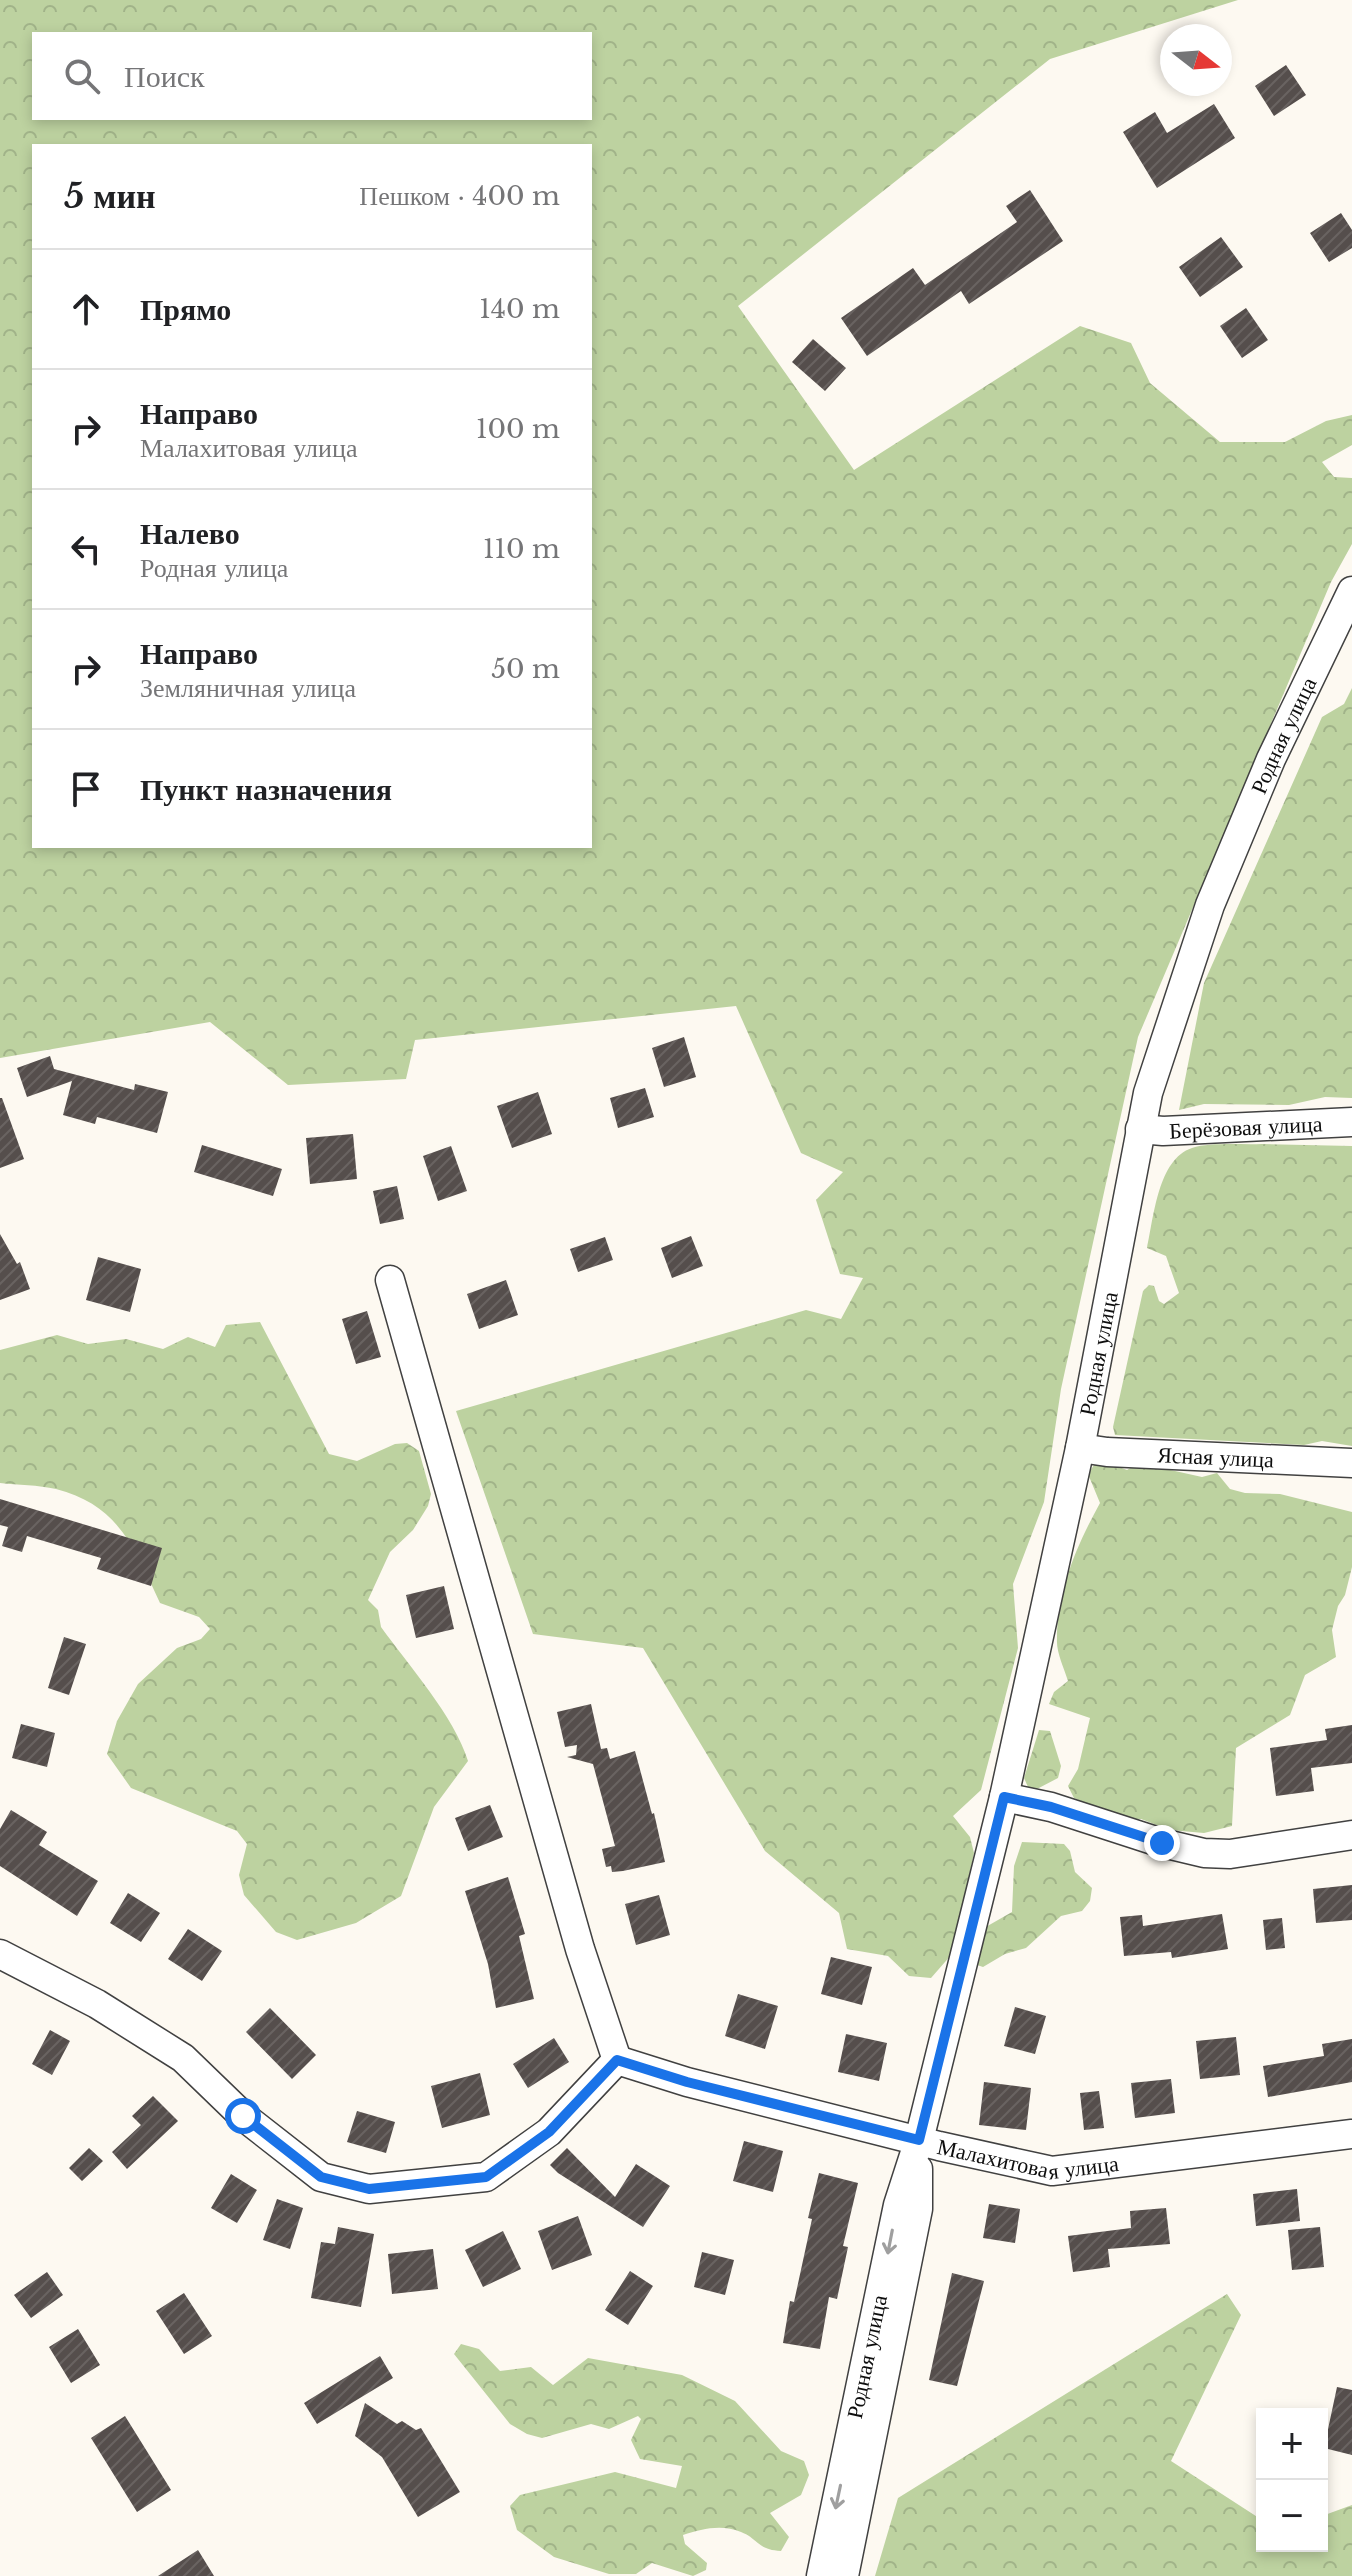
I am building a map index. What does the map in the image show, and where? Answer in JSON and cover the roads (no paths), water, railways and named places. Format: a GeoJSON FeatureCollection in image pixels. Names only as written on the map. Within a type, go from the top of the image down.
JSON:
{"type":"FeatureCollection","features":[{"type":"Feature","properties":{"kind":"street","name":"Родная улица"},"geometry":{"type":"LineString","coordinates":[[821,2576],[898,2205],[919,2140],[1004,1797],[1080,1448],[1148,1093],[1210,905],[1271,759],[1352,591]]}},
{"type":"Feature","properties":{"kind":"street","name":"Берёзовая улица"},"geometry":{"type":"LineString","coordinates":[[1140,1129],[1163,1131],[1352,1122]]}},
{"type":"Feature","properties":{"kind":"street"},"geometry":{"type":"LineString","coordinates":[[0,1954],[97,2004],[183,2058],[243,2116],[321,2177],[369,2189],[486,2177],[549,2132],[617,2060],[580,1949],[390,1280]]}},
{"type":"Feature","properties":{"kind":"street","name":"Ясная улица"},"geometry":{"type":"LineString","coordinates":[[1080,1448],[1107,1452],[1352,1463]]}},
{"type":"Feature","properties":{"kind":"street"},"geometry":{"type":"LineString","coordinates":[[1004,1797],[1051,1807],[1162,1843],[1204,1853],[1230,1854],[1352,1835]]}},
{"type":"Feature","properties":{"kind":"street","name":"Малахитовая улица"},"geometry":{"type":"LineString","coordinates":[[617,2060],[687,2082],[1052,2171],[1352,2134]]}},
{"type":"Feature","properties":{"kind":"street","name":"Родная улица"},"geometry":{"type":"LineString","coordinates":[[844,2576],[918,2209],[919,2140]]}}]}
